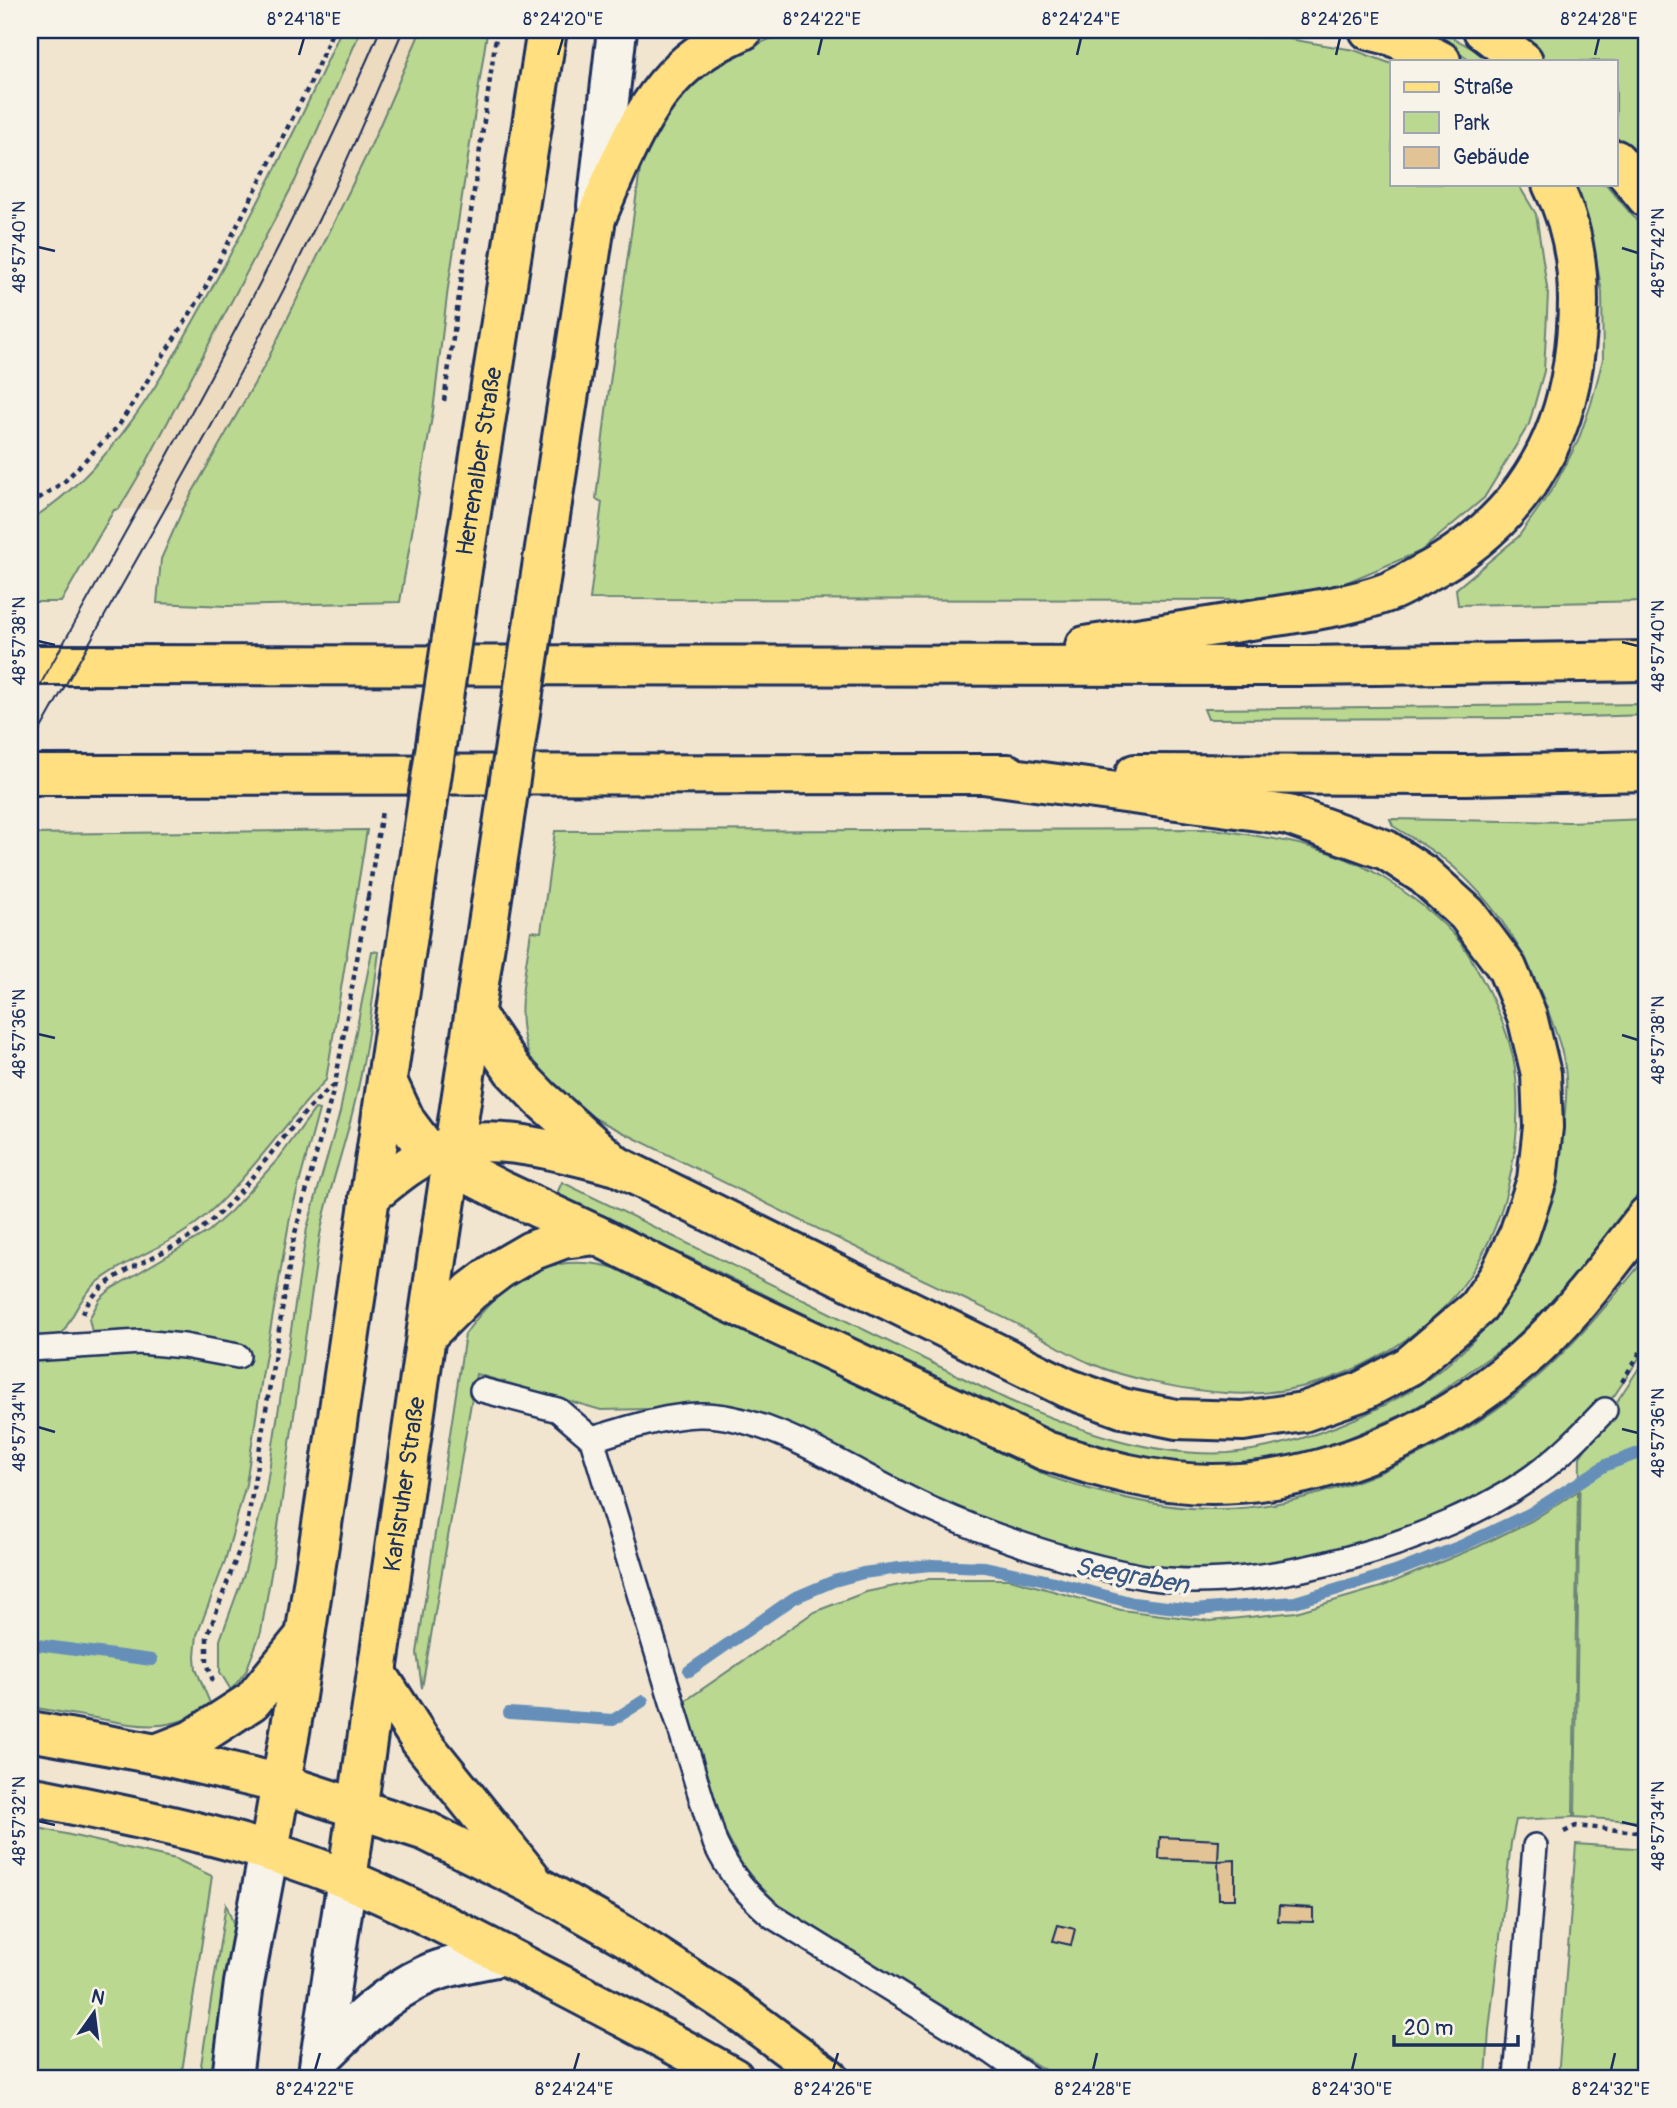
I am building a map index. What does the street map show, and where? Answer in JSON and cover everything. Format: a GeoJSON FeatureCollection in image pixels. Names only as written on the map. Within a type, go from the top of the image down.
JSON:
{"type":"FeatureCollection","features":[{"type":"Feature","properties":{"kind":"main road","name":"Herrenalber Straße"},"geometry":{"type":"LineString","coordinates":[[387,1081],[463,564],[547,30]]}},
{"type":"Feature","properties":{"kind":"main road"},"geometry":{"type":"LineString","coordinates":[[596,218],[617,30]]}},
{"type":"Feature","properties":{"kind":"main road"},"geometry":{"type":"LineString","coordinates":[[596,218],[626,149],[653,102],[678,72],[704,51],[743,30]]}},
{"type":"Feature","properties":{"kind":"main road"},"geometry":{"type":"LineString","coordinates":[[1369,30],[1393,36],[1439,60]]}},
{"type":"Feature","properties":{"kind":"main road"},"geometry":{"type":"LineString","coordinates":[[1483,30],[1522,60]]}},
{"type":"Feature","properties":{"kind":"main road"},"geometry":{"type":"LineString","coordinates":[[1618,162],[1647,198]]}},
{"type":"Feature","properties":{"kind":"main road"},"geometry":{"type":"LineString","coordinates":[[965,665],[1315,610],[1388,592],[1450,560],[1495,523],[1531,482],[1552,439],[1570,384],[1579,327],[1577,264],[1565,209],[1553,186]]}},
{"type":"Feature","properties":{"kind":"main road","name":"Karlsruher Straße"},"geometry":{"type":"LineString","coordinates":[[319,2069],[426,1336],[445,1155],[475,1016],[596,218]]}},
{"type":"Feature","properties":{"kind":"main road"},"geometry":{"type":"LineString","coordinates":[[30,666],[1305,666],[1647,661]]}},
{"type":"Feature","properties":{"kind":"main road"},"geometry":{"type":"LineString","coordinates":[[30,775],[1466,775],[1647,771]]}},
{"type":"Feature","properties":{"kind":"main road"},"geometry":{"type":"LineString","coordinates":[[369,1197],[401,1171],[489,1143],[539,1147],[617,1166],[1067,1388],[1122,1408],[1176,1419],[1243,1421],[1303,1412],[1360,1392],[1409,1366],[1477,1308],[1499,1276],[1519,1234],[1537,1180],[1543,1126],[1541,1074],[1527,1016],[1507,968],[1467,914],[1424,875],[1386,850],[1288,815],[983,774]]}},
{"type":"Feature","properties":{"kind":"main road"},"geometry":{"type":"LineString","coordinates":[[475,1016],[513,1070],[541,1099],[617,1166]]}},
{"type":"Feature","properties":{"kind":"main road"},"geometry":{"type":"LineString","coordinates":[[387,1081],[406,1122],[445,1155],[596,1235],[725,1300],[1046,1451],[1094,1466],[1155,1479],[1211,1484],[1265,1481],[1311,1472],[1401,1439],[1447,1415],[1523,1360],[1566,1316],[1647,1216]]}},
{"type":"Feature","properties":{"kind":"main road"},"geometry":{"type":"LineString","coordinates":[[232,2078],[244,1983],[282,1784],[387,1081]]}},
{"type":"Feature","properties":{"kind":"main road"},"geometry":{"type":"LineString","coordinates":[[426,1336],[471,1291],[500,1269],[531,1251],[563,1239],[596,1235]]}},
{"type":"Feature","properties":{"kind":"main road"},"geometry":{"type":"LineString","coordinates":[[156,1754],[192,1740],[252,1700],[305,1636]]}},
{"type":"Feature","properties":{"kind":"main road"},"geometry":{"type":"LineString","coordinates":[[378,1675],[420,1740],[538,1886]]}},
{"type":"Feature","properties":{"kind":"main road"},"geometry":{"type":"LineString","coordinates":[[30,1731],[156,1754],[282,1784],[426,1831],[538,1886],[628,1938],[732,2006],[829,2078]]}},
{"type":"Feature","properties":{"kind":"main road"},"geometry":{"type":"LineString","coordinates":[[30,1796],[269,1851],[347,1879],[504,1955],[734,2078]]}},
{"type":"Feature","properties":{"kind":"main road"},"geometry":{"type":"LineString","coordinates":[[319,2069],[360,2019],[392,1995],[427,1975],[504,1955]]}},
{"type":"Feature","properties":{"kind":"lane"},"geometry":{"type":"LineString","coordinates":[[30,1349],[139,1342],[184,1346],[238,1356]]}},
{"type":"Feature","properties":{"kind":"lane"},"geometry":{"type":"LineString","coordinates":[[482,1390],[558,1410],[592,1439],[715,1843],[727,1869],[747,1893],[772,1916],[992,2052],[1029,2078]]}},
{"type":"Feature","properties":{"kind":"lane"},"geometry":{"type":"LineString","coordinates":[[592,1439],[652,1421],[700,1415],[759,1425],[931,1509],[1023,1544],[1098,1566],[1152,1578],[1206,1581],[1315,1567],[1387,1547],[1443,1526],[1531,1478],[1564,1452],[1605,1410]]}},
{"type":"Feature","properties":{"kind":"lane"},"geometry":{"type":"LineString","coordinates":[[1516,2078],[1535,1846]]}},
{"type":"Feature","properties":{"kind":"path"},"geometry":{"type":"LineString","coordinates":[[30,504],[64,482],[119,425],[200,298],[309,86],[333,30]]}},
{"type":"Feature","properties":{"kind":"path"},"geometry":{"type":"LineString","coordinates":[[443,409],[497,30]]}},
{"type":"Feature","properties":{"kind":"path"},"geometry":{"type":"LineString","coordinates":[[234,1714],[216,1688],[211,1675],[207,1662],[207,1637],[246,1532],[294,1237],[335,1084],[369,897]]}},
{"type":"Feature","properties":{"kind":"path"},"geometry":{"type":"LineString","coordinates":[[73,1345],[85,1308],[96,1295],[116,1277],[191,1236],[223,1208],[290,1133],[315,1100],[335,1084]]}},
{"type":"Feature","properties":{"kind":"path"},"geometry":{"type":"LineString","coordinates":[[1605,1410],[1647,1341]]}},
{"type":"Feature","properties":{"kind":"path"},"geometry":{"type":"LineString","coordinates":[[1535,1846],[1576,1826],[1647,1833]]}},
{"type":"Feature","properties":{"kind":"shaded area"},"geometry":{"type":"Polygon","coordinates":[[[361,30],[421,30],[369,150],[266,363],[183,509],[119,509],[145,465],[296,179],[361,30]]]}},
{"type":"Feature","properties":{"kind":"green space"},"geometry":{"type":"Polygon","coordinates":[[[341,30],[361,30],[296,179],[145,465],[119,509],[114,510],[61,602],[30,602],[30,520],[62,497],[90,471],[116,441],[162,376],[268,183],[341,30]]]}},
{"type":"Feature","properties":{"kind":"green space"},"geometry":{"type":"Polygon","coordinates":[[[421,30],[487,30],[487,33],[448,288],[433,411],[400,602],[226,606],[157,603],[161,559],[183,509],[266,363],[369,150],[421,30]]]}},
{"type":"Feature","properties":{"kind":"green space"},"geometry":{"type":"Polygon","coordinates":[[[799,30],[980,30],[1283,38],[1354,50],[1390,63],[1390,186],[1519,186],[1536,214],[1548,294],[1544,371],[1529,424],[1484,498],[1421,551],[1345,583],[1259,600],[590,599],[602,502],[596,499],[606,411],[640,170],[662,114],[727,58],[781,34],[799,30]]]}},
{"type":"Feature","properties":{"kind":"green space"},"geometry":{"type":"Polygon","coordinates":[[[1417,30],[1439,30],[1488,60],[1469,60],[1417,30]]]}},
{"type":"Feature","properties":{"kind":"green space"},"geometry":{"type":"Polygon","coordinates":[[[1508,30],[1647,30],[1647,174],[1618,139],[1618,60],[1544,60],[1508,30]]]}},
{"type":"Feature","properties":{"kind":"green space"},"geometry":{"type":"Polygon","coordinates":[[[1575,186],[1608,186],[1647,233],[1647,601],[1458,605],[1456,589],[1518,537],[1555,485],[1578,441],[1591,404],[1603,359],[1602,292],[1589,222],[1575,186]]]}},
{"type":"Feature","properties":{"kind":"green space"},"geometry":{"type":"Polygon","coordinates":[[[1647,704],[1647,715],[1551,718],[1208,719],[1204,709],[1647,704]]]}},
{"type":"Feature","properties":{"kind":"green space"},"geometry":{"type":"Polygon","coordinates":[[[1390,819],[1568,822],[1647,819],[1647,1183],[1562,1292],[1511,1342],[1432,1398],[1402,1415],[1344,1440],[1302,1454],[1226,1467],[1182,1465],[1104,1450],[1039,1429],[688,1257],[555,1198],[562,1182],[1008,1400],[1061,1422],[1115,1439],[1171,1451],[1228,1453],[1271,1447],[1340,1425],[1386,1404],[1426,1380],[1461,1352],[1491,1320],[1516,1284],[1535,1244],[1550,1199],[1565,1114],[1563,1055],[1543,998],[1513,938],[1488,903],[1457,870],[1435,852],[1393,826],[1390,819]]]}},
{"type":"Feature","properties":{"kind":"green space"},"geometry":{"type":"Polygon","coordinates":[[[1214,829],[1299,844],[1340,856],[1379,875],[1411,897],[1433,914],[1466,951],[1493,1001],[1512,1051],[1517,1105],[1513,1163],[1507,1191],[1487,1245],[1457,1293],[1433,1318],[1406,1340],[1376,1358],[1330,1379],[1271,1392],[1225,1393],[1156,1383],[1090,1363],[1014,1323],[576,1109],[541,1075],[529,1054],[522,1020],[523,984],[531,931],[541,932],[555,831],[1214,829]]]}},
{"type":"Feature","properties":{"kind":"green space"},"geometry":{"type":"Polygon","coordinates":[[[367,830],[326,1080],[232,1189],[198,1222],[98,1282],[82,1300],[62,1334],[30,1340],[30,834],[367,830]]]}},
{"type":"Feature","properties":{"kind":"green space"},"geometry":{"type":"Polygon","coordinates":[[[372,951],[379,952],[365,1052],[358,1091],[320,1235],[261,1632],[246,1671],[231,1690],[220,1672],[220,1640],[244,1574],[265,1496],[307,1228],[340,1112],[372,951]]]}},
{"type":"Feature","properties":{"kind":"green space"},"geometry":{"type":"Polygon","coordinates":[[[315,1109],[319,1110],[290,1217],[246,1484],[225,1561],[197,1635],[196,1669],[212,1708],[181,1721],[141,1725],[30,1707],[30,1359],[144,1333],[92,1332],[89,1319],[100,1299],[111,1289],[209,1231],[232,1210],[279,1158],[315,1109]]]}},
{"type":"Feature","properties":{"kind":"green space"},"geometry":{"type":"Polygon","coordinates":[[[1647,1256],[1647,1346],[1614,1396],[1574,1436],[1530,1468],[1429,1523],[1337,1552],[1231,1569],[1148,1567],[1068,1548],[919,1494],[742,1407],[601,1410],[476,1374],[422,1688],[417,1653],[465,1334],[501,1292],[521,1278],[541,1269],[586,1263],[612,1267],[640,1276],[1050,1477],[1129,1499],[1211,1509],[1252,1507],[1294,1500],[1337,1488],[1421,1454],[1460,1432],[1496,1409],[1545,1370],[1590,1324],[1647,1256]]]}},
{"type":"Feature","properties":{"kind":"green space"},"geometry":{"type":"Polygon","coordinates":[[[1647,1356],[1647,1822],[1575,1817],[1580,1457],[1647,1356]]]}},
{"type":"Feature","properties":{"kind":"green space"},"geometry":{"type":"Polygon","coordinates":[[[1578,1491],[1573,1817],[1516,1820],[1489,2030],[1486,2078],[1054,2078],[780,1906],[746,1872],[721,1825],[685,1701],[814,1612],[866,1592],[929,1579],[1010,1579],[1121,1610],[1211,1621],[1296,1612],[1381,1587],[1477,1547],[1531,1521],[1578,1491]]]}},
{"type":"Feature","properties":{"kind":"green space"},"geometry":{"type":"Polygon","coordinates":[[[30,1826],[176,1859],[212,1876],[181,2078],[30,2078],[30,1959],[33,1954],[30,1949],[30,1826]]]}},
{"type":"Feature","properties":{"kind":"green space"},"geometry":{"type":"Polygon","coordinates":[[[1576,1844],[1647,1849],[1647,2078],[1558,2078],[1576,1844]]]}},
{"type":"Feature","properties":{"kind":"green space"},"geometry":{"type":"Polygon","coordinates":[[[226,1904],[235,1928],[216,2078],[199,2078],[226,1904]]]}},
{"type":"Feature","properties":{"kind":"building"},"geometry":{"type":"Polygon","coordinates":[[[1160,1837],[1219,1840],[1218,1861],[1159,1859],[1160,1837]]]}},
{"type":"Feature","properties":{"kind":"building"},"geometry":{"type":"Polygon","coordinates":[[[1235,1860],[1235,1899],[1219,1899],[1218,1861],[1235,1860]]]}},
{"type":"Feature","properties":{"kind":"building"},"geometry":{"type":"Polygon","coordinates":[[[1279,1906],[1313,1908],[1313,1922],[1278,1921],[1279,1906]]]}},
{"type":"Feature","properties":{"kind":"building"},"geometry":{"type":"Polygon","coordinates":[[[1058,1925],[1075,1929],[1071,1945],[1053,1941],[1058,1925]]]}},
{"type":"Feature","properties":{"kind":"waterway","name":"Seegraben"},"geometry":{"type":"LineString","coordinates":[[689,1671],[794,1598],[834,1581],[863,1573],[899,1568],[932,1565],[985,1567],[1133,1603],[1193,1610],[1295,1602],[1395,1572],[1463,1545],[1529,1514],[1606,1465],[1647,1450]]}},
{"type":"Feature","properties":{"kind":"waterway","name":"Seegraben"},"geometry":{"type":"LineString","coordinates":[[30,1644],[152,1660]]}},
{"type":"Feature","properties":{"kind":"waterway","name":"Seegraben"},"geometry":{"type":"LineString","coordinates":[[509,1713],[613,1720],[643,1701]]}},
{"type":"Feature","properties":{"kind":"tram line"},"geometry":{"type":"LineString","coordinates":[[30,703],[258,287],[380,30]]}},
{"type":"Feature","properties":{"kind":"tram line"},"geometry":{"type":"LineString","coordinates":[[30,748],[262,332],[333,190],[403,30]]}}]}
